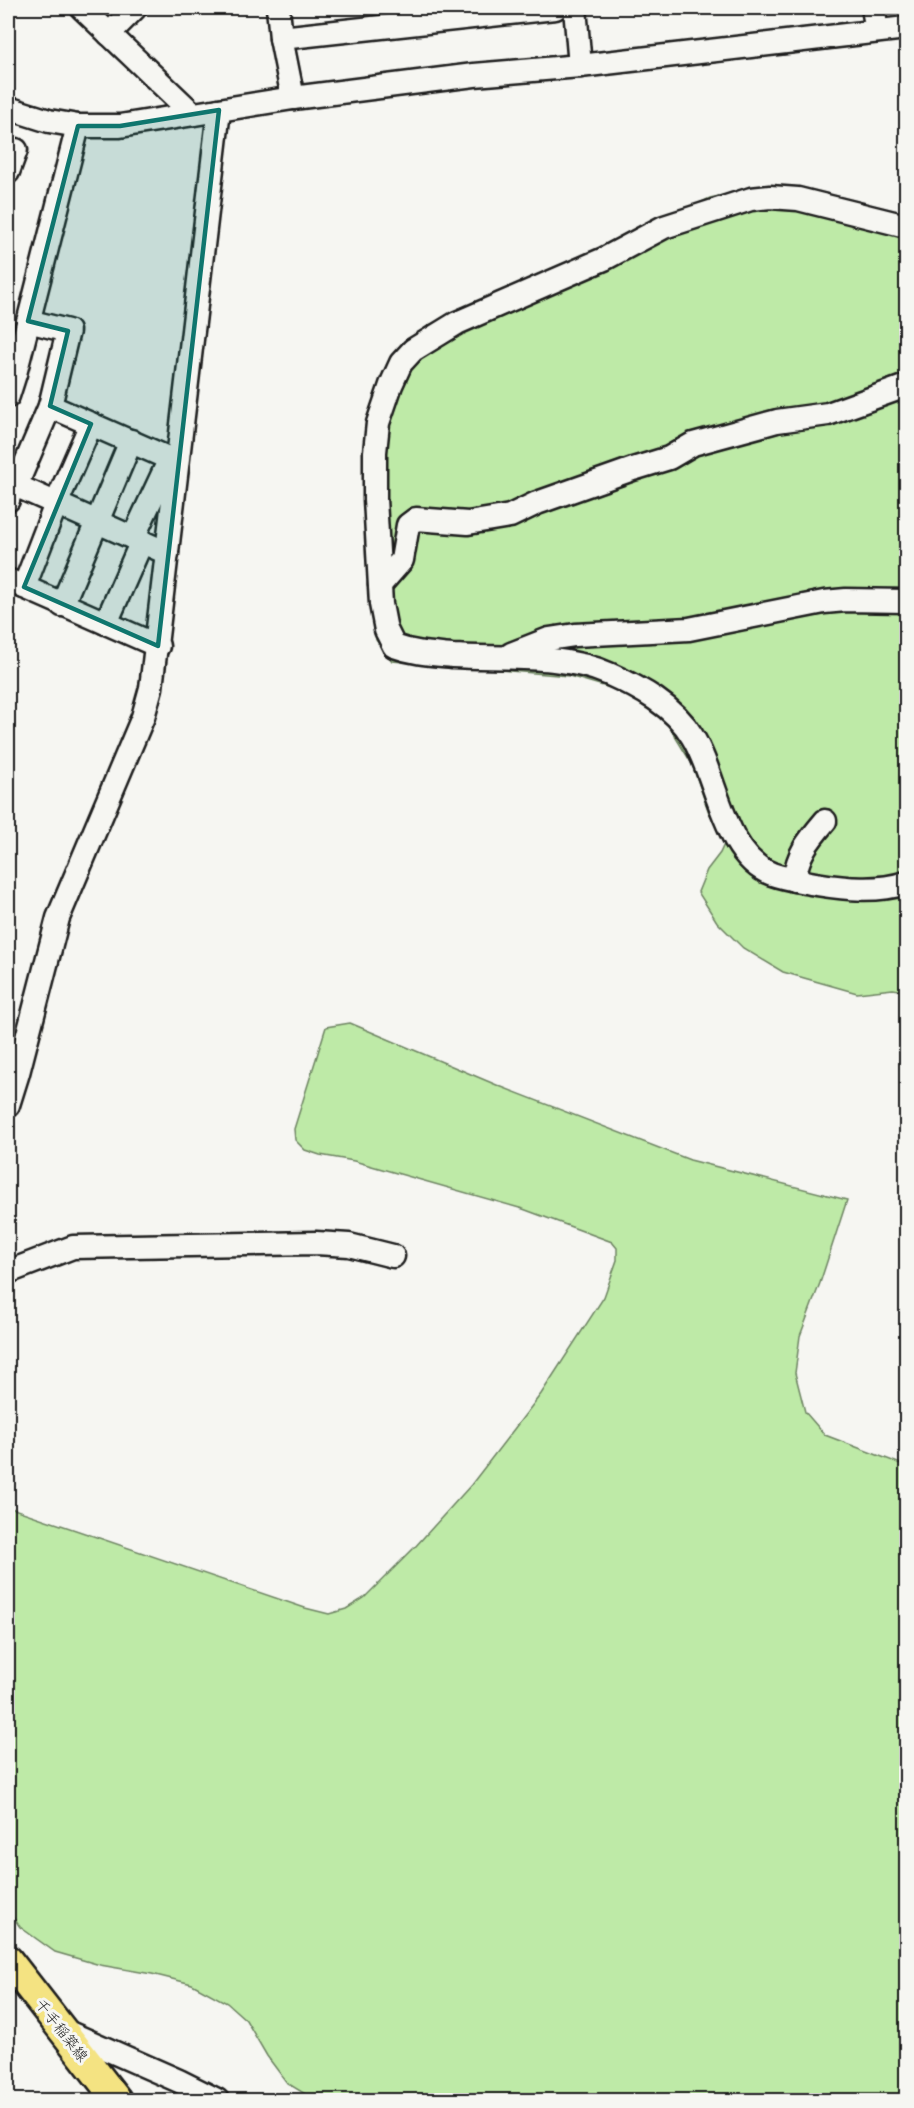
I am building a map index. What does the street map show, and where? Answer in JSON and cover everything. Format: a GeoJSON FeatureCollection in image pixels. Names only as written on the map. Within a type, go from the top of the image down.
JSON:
{"type":"FeatureCollection","features":[{"type":"Feature","properties":{"kind":"main road","name":"千手稲築線"},"geometry":{"type":"LineString","coordinates":[[8,1960],[117,2100]]}},
{"type":"Feature","properties":{"kind":"street"},"geometry":{"type":"LineString","coordinates":[[82,8],[193,114]]}},
{"type":"Feature","properties":{"kind":"street"},"geometry":{"type":"LineString","coordinates":[[109,34],[135,8]]}},
{"type":"Feature","properties":{"kind":"street"},"geometry":{"type":"LineString","coordinates":[[278,8],[281,38],[293,98]]}},
{"type":"Feature","properties":{"kind":"street"},"geometry":{"type":"LineString","coordinates":[[281,38],[377,17],[555,8]]}},
{"type":"Feature","properties":{"kind":"street"},"geometry":{"type":"LineString","coordinates":[[575,8],[580,66]]}},
{"type":"Feature","properties":{"kind":"street"},"geometry":{"type":"LineString","coordinates":[[873,8],[877,31]]}},
{"type":"Feature","properties":{"kind":"street"},"geometry":{"type":"LineString","coordinates":[[8,108],[49,121],[78,126],[120,126],[293,98],[474,75],[580,66],[906,28]]}},
{"type":"Feature","properties":{"kind":"street"},"geometry":{"type":"LineString","coordinates":[[8,1106],[58,918],[143,717],[151,688],[158,646],[167,553],[173,460],[219,110]]}},
{"type":"Feature","properties":{"kind":"street"},"geometry":{"type":"LineString","coordinates":[[8,396],[78,126]]}},
{"type":"Feature","properties":{"kind":"street"},"geometry":{"type":"LineString","coordinates":[[8,172],[16,150]]}},
{"type":"Feature","properties":{"kind":"street"},"geometry":{"type":"LineString","coordinates":[[906,226],[798,200],[770,197],[751,199],[664,227],[604,259],[458,323],[413,350],[401,363],[391,385],[378,423],[375,452],[381,604],[386,630],[394,646],[419,654],[525,657],[606,673],[644,692],[669,710],[692,734],[708,767],[721,810],[739,845],[758,866],[770,874],[844,888],[870,889],[906,883]]}},
{"type":"Feature","properties":{"kind":"street"},"geometry":{"type":"LineString","coordinates":[[28,321],[68,331],[50,406],[10,489],[56,504],[167,553]]}},
{"type":"Feature","properties":{"kind":"street"},"geometry":{"type":"LineString","coordinates":[[380,585],[402,560],[408,525],[416,519],[468,522],[510,516],[537,503],[669,458],[693,444],[777,422],[828,414],[906,386]]}},
{"type":"Feature","properties":{"kind":"street"},"geometry":{"type":"LineString","coordinates":[[50,406],[173,460]]}},
{"type":"Feature","properties":{"kind":"street"},"geometry":{"type":"LineString","coordinates":[[91,424],[56,504],[16,584],[158,646]]}},
{"type":"Feature","properties":{"kind":"street"},"geometry":{"type":"LineString","coordinates":[[62,604],[131,441]]}},
{"type":"Feature","properties":{"kind":"street"},"geometry":{"type":"LineString","coordinates":[[106,624],[137,540],[173,460]]}},
{"type":"Feature","properties":{"kind":"street"},"geometry":{"type":"LineString","coordinates":[[501,658],[549,639],[575,635],[689,629],[824,602],[906,601]]}},
{"type":"Feature","properties":{"kind":"street"},"geometry":{"type":"LineString","coordinates":[[794,880],[798,859],[806,843],[825,821]]}},
{"type":"Feature","properties":{"kind":"street"},"geometry":{"type":"LineString","coordinates":[[8,1272],[73,1247],[316,1244],[349,1245],[393,1256]]}},
{"type":"Feature","properties":{"kind":"street"},"geometry":{"type":"LineString","coordinates":[[61,2029],[218,2100]]}},
{"type":"Feature","properties":{"kind":"highlighted area"},"geometry":{"type":"Polygon","coordinates":[[[219,110],[158,646],[24,587],[91,424],[50,406],[68,331],[28,321],[78,126],[120,126],[219,110]]]}},
{"type":"Feature","properties":{"kind":"green space"},"geometry":{"type":"Polygon","coordinates":[[[770,185],[813,192],[906,214],[906,991],[893,989],[857,993],[783,972],[743,948],[717,922],[698,892],[707,870],[720,853],[726,840],[709,813],[692,764],[665,720],[624,692],[569,676],[392,661],[376,640],[369,603],[367,434],[400,349],[429,325],[601,250],[710,198],[770,185]]]}},
{"type":"Feature","properties":{"kind":"green space"},"geometry":{"type":"Polygon","coordinates":[[[350,1023],[499,1086],[690,1160],[847,1200],[800,1336],[795,1373],[805,1412],[825,1435],[906,1466],[906,2100],[315,2100],[287,2083],[267,2056],[246,2020],[227,2003],[192,1984],[100,1965],[55,1952],[20,1927],[8,1910],[8,1507],[305,1608],[329,1614],[346,1609],[364,1598],[415,1547],[471,1485],[541,1394],[604,1297],[617,1260],[617,1248],[612,1242],[523,1209],[354,1161],[320,1155],[305,1150],[295,1140],[294,1129],[326,1027],[350,1023]]]}}]}
